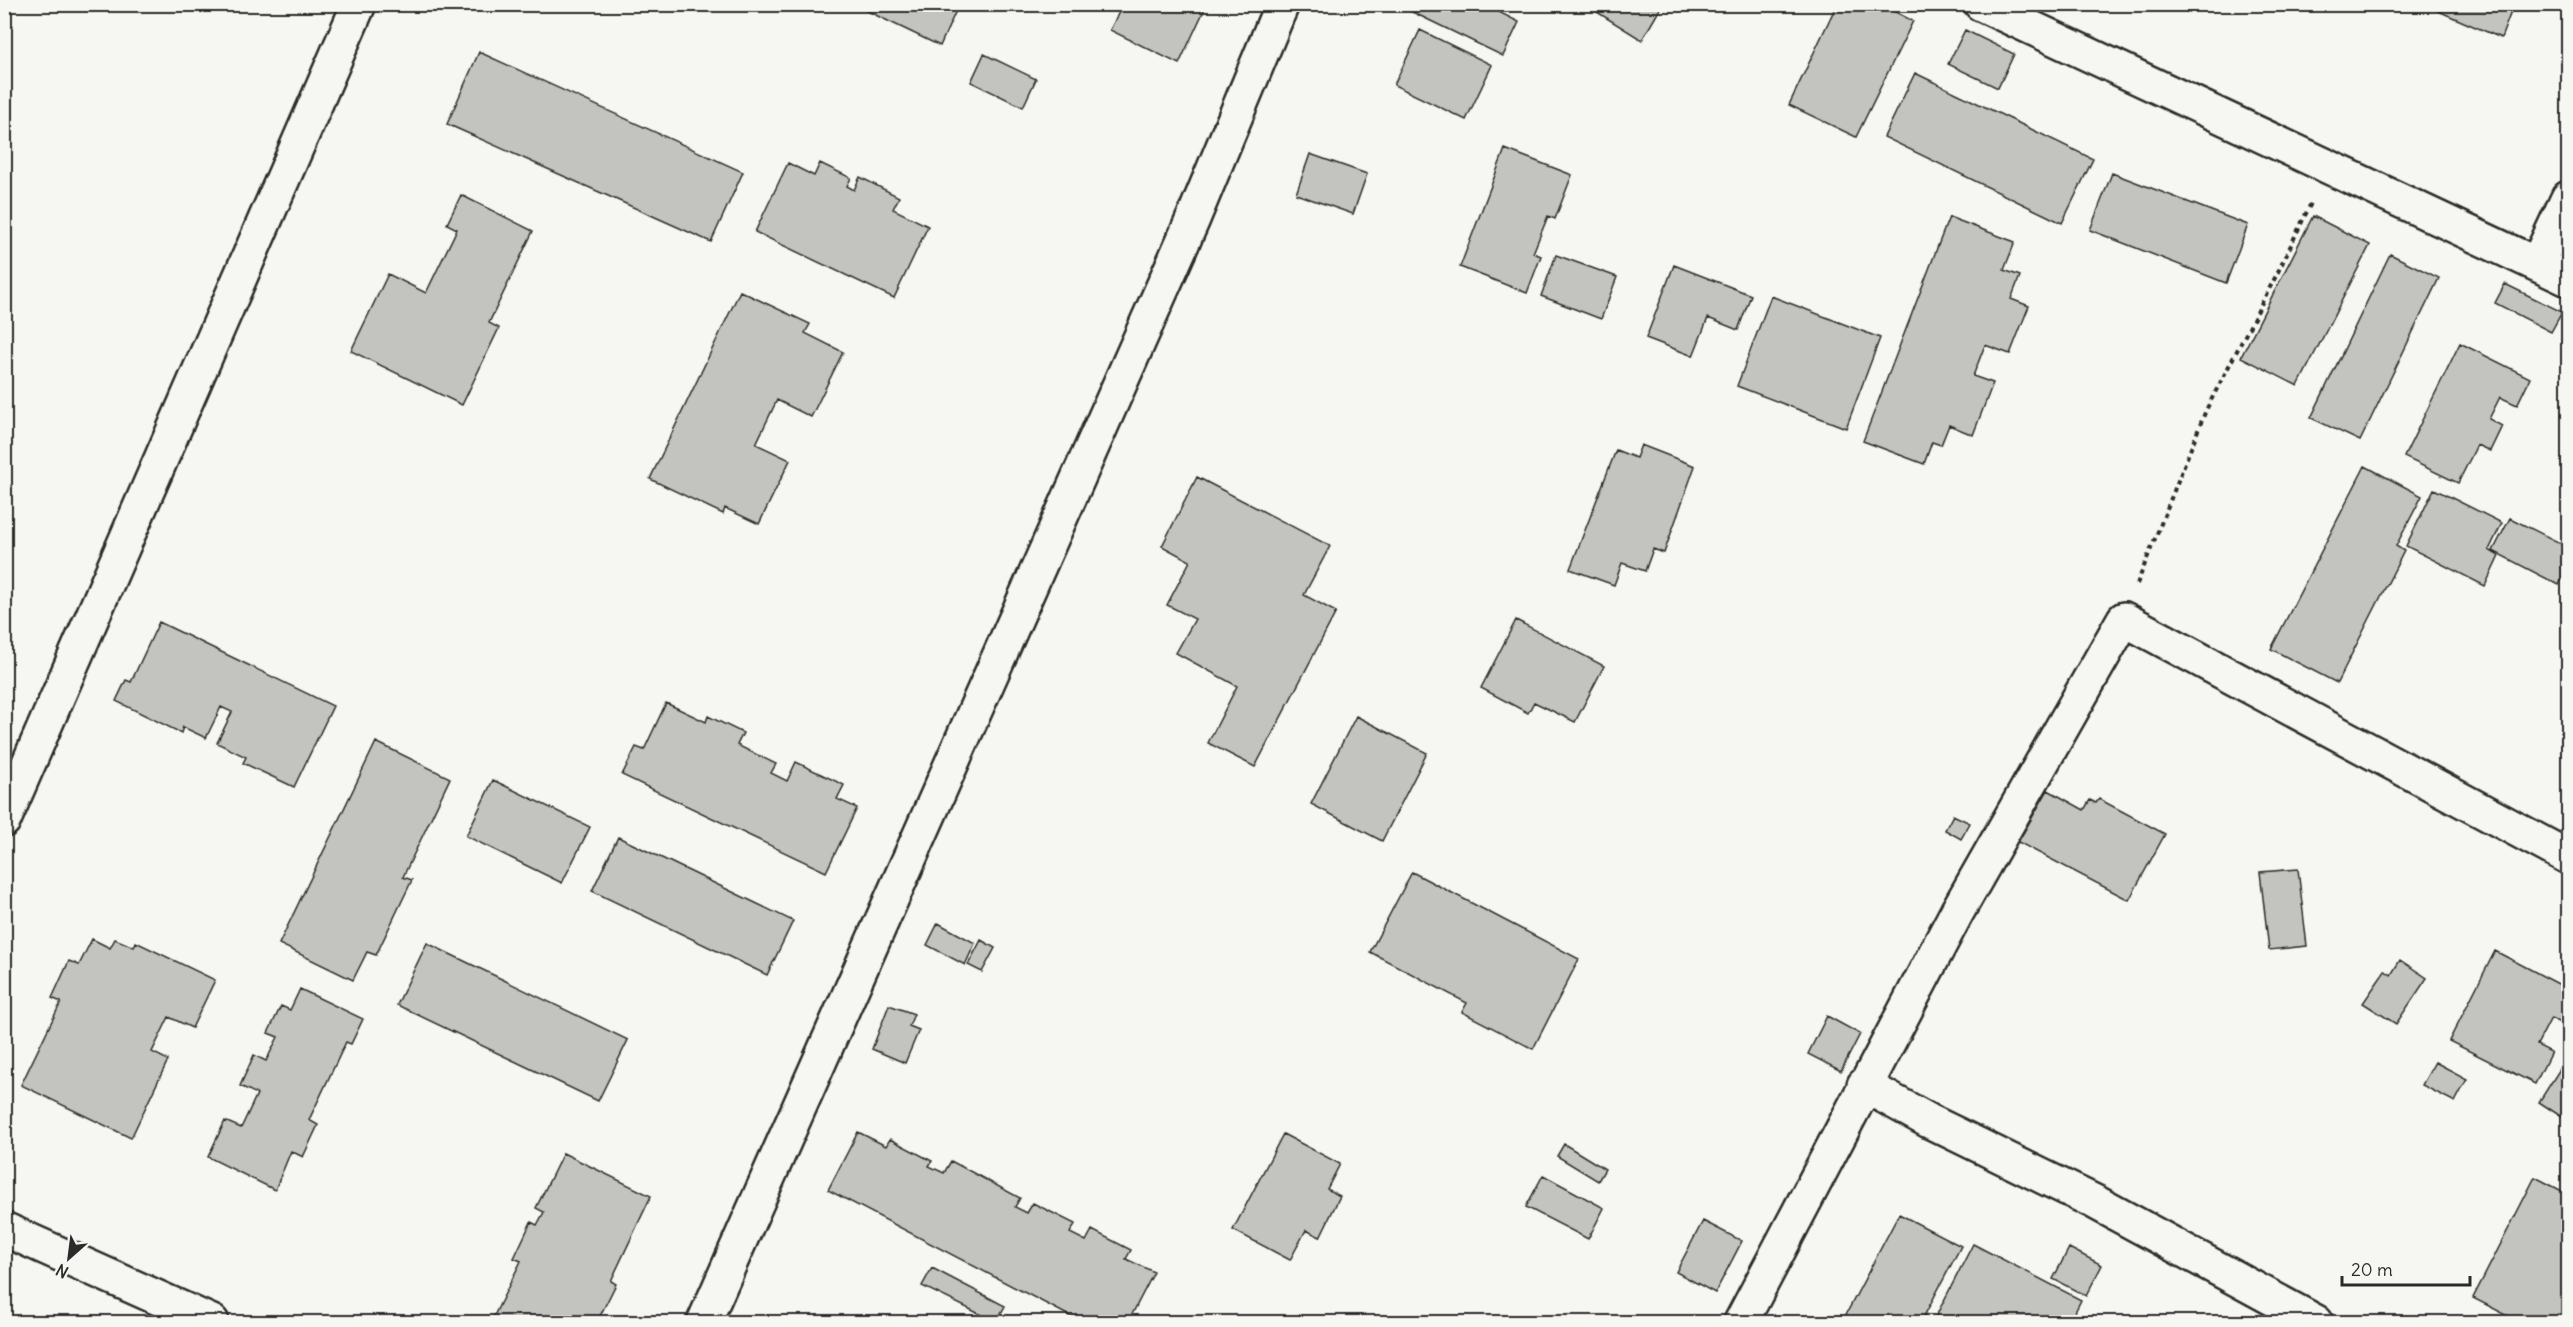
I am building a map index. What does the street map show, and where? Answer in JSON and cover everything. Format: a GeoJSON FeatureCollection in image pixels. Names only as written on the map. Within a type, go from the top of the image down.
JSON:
{"type":"FeatureCollection","features":[{"type":"Feature","properties":{"kind":"street"},"geometry":{"type":"LineString","coordinates":[[4,820],[360,4]]}},
{"type":"Feature","properties":{"kind":"street"},"geometry":{"type":"LineString","coordinates":[[704,1323],[1188,230],[1282,4]]}},
{"type":"Feature","properties":{"kind":"street"},"geometry":{"type":"LineString","coordinates":[[1981,4],[2329,165],[2568,279]]}},
{"type":"Feature","properties":{"kind":"street"},"geometry":{"type":"LineString","coordinates":[[2537,264],[2568,198]]}},
{"type":"Feature","properties":{"kind":"street"},"geometry":{"type":"LineString","coordinates":[[1741,1323],[1864,1085],[1957,912],[2124,620],[2568,857]]}},
{"type":"Feature","properties":{"kind":"street"},"geometry":{"type":"LineString","coordinates":[[1864,1085],[1948,1131],[2095,1202],[2316,1323]]}},
{"type":"Feature","properties":{"kind":"street"},"geometry":{"type":"LineString","coordinates":[[4,1229],[212,1323]]}},
{"type":"Feature","properties":{"kind":"path"},"geometry":{"type":"LineString","coordinates":[[2124,620],[2206,410],[2278,272],[2329,165]]}},
{"type":"Feature","properties":{"kind":"building"},"geometry":{"type":"Polygon","coordinates":[[[862,4],[959,4],[940,46],[861,8],[862,4]]]}},
{"type":"Feature","properties":{"kind":"building"},"geometry":{"type":"Polygon","coordinates":[[[1123,4],[1207,4],[1179,64],[1110,30],[1123,4]]]}},
{"type":"Feature","properties":{"kind":"building"},"geometry":{"type":"Polygon","coordinates":[[[1403,4],[1483,4],[1519,22],[1503,56],[1402,7],[1403,4]]]}},
{"type":"Feature","properties":{"kind":"building"},"geometry":{"type":"Polygon","coordinates":[[[1584,4],[1663,4],[1642,40],[1584,4]]]}},
{"type":"Feature","properties":{"kind":"building"},"geometry":{"type":"Polygon","coordinates":[[[1837,4],[1880,4],[1913,21],[1856,137],[1789,105],[1837,4]]]}},
{"type":"Feature","properties":{"kind":"building"},"geometry":{"type":"Polygon","coordinates":[[[2422,4],[2514,4],[2501,38],[2422,4]]]}},
{"type":"Feature","properties":{"kind":"building"},"geometry":{"type":"Polygon","coordinates":[[[1420,30],[1492,65],[1466,120],[1394,85],[1420,30]]]}},
{"type":"Feature","properties":{"kind":"building"},"geometry":{"type":"Polygon","coordinates":[[[1965,30],[2014,54],[1998,88],[1948,64],[1965,30]]]}},
{"type":"Feature","properties":{"kind":"building"},"geometry":{"type":"Polygon","coordinates":[[[479,52],[743,172],[711,242],[447,124],[479,52]]]}},
{"type":"Feature","properties":{"kind":"building"},"geometry":{"type":"Polygon","coordinates":[[[984,54],[1036,79],[1023,107],[971,82],[984,54]]]}},
{"type":"Feature","properties":{"kind":"building"},"geometry":{"type":"Polygon","coordinates":[[[1915,73],[2093,159],[2062,223],[1884,137],[1915,73]]]}},
{"type":"Feature","properties":{"kind":"building"},"geometry":{"type":"Polygon","coordinates":[[[1505,149],[1572,175],[1555,219],[1548,216],[1533,253],[1541,256],[1527,293],[1460,267],[1505,149]]]}},
{"type":"Feature","properties":{"kind":"building"},"geometry":{"type":"Polygon","coordinates":[[[1310,154],[1367,174],[1353,214],[1296,194],[1310,154]]]}},
{"type":"Feature","properties":{"kind":"building"},"geometry":{"type":"Polygon","coordinates":[[[788,163],[814,176],[820,163],[851,178],[847,186],[854,190],[860,177],[899,197],[893,209],[928,226],[894,298],[755,232],[788,163]]]}},
{"type":"Feature","properties":{"kind":"building"},"geometry":{"type":"Polygon","coordinates":[[[2112,173],[2248,225],[2226,283],[2090,230],[2112,173]]]}},
{"type":"Feature","properties":{"kind":"building"},"geometry":{"type":"Polygon","coordinates":[[[461,195],[533,231],[489,323],[499,328],[462,405],[351,351],[388,274],[426,293],[457,229],[447,224],[461,195]]]}},
{"type":"Feature","properties":{"kind":"building"},"geometry":{"type":"Polygon","coordinates":[[[2313,216],[2370,245],[2298,386],[2241,357],[2313,216]]]}},
{"type":"Feature","properties":{"kind":"building"},"geometry":{"type":"Polygon","coordinates":[[[1949,217],[2015,242],[2004,270],[2020,276],[2011,299],[2029,306],[2010,354],[1985,345],[1973,376],[1993,383],[1973,435],[1949,425],[1941,445],[1932,442],[1924,464],[1863,441],[1949,217]]]}},
{"type":"Feature","properties":{"kind":"building"},"geometry":{"type":"Polygon","coordinates":[[[2390,254],[2439,278],[2360,441],[2311,418],[2390,254]]]}},
{"type":"Feature","properties":{"kind":"building"},"geometry":{"type":"Polygon","coordinates":[[[1556,255],[1617,277],[1601,319],[1541,296],[1556,255]]]}},
{"type":"Feature","properties":{"kind":"building"},"geometry":{"type":"Polygon","coordinates":[[[1674,265],[1751,295],[1738,330],[1708,318],[1693,356],[1646,338],[1674,265]]]}},
{"type":"Feature","properties":{"kind":"building"},"geometry":{"type":"Polygon","coordinates":[[[2505,284],[2562,312],[2551,332],[2495,303],[2505,284]]]}},
{"type":"Feature","properties":{"kind":"building"},"geometry":{"type":"Polygon","coordinates":[[[740,291],[810,324],[805,333],[843,352],[811,417],[777,400],[756,444],[790,460],[759,524],[725,508],[723,514],[650,479],[740,291]]]}},
{"type":"Feature","properties":{"kind":"building"},"geometry":{"type":"Polygon","coordinates":[[[1771,296],[1880,338],[1846,428],[1737,386],[1771,296]]]}},
{"type":"Feature","properties":{"kind":"building"},"geometry":{"type":"Polygon","coordinates":[[[2460,343],[2530,378],[2517,405],[2500,397],[2489,419],[2502,426],[2490,451],[2477,445],[2458,483],[2404,457],[2460,343]]]}},
{"type":"Feature","properties":{"kind":"building"},"geometry":{"type":"Polygon","coordinates":[[[1641,445],[1695,466],[1664,553],[1653,549],[1645,571],[1622,563],[1614,585],[1570,569],[1616,450],[1636,458],[1641,445]]]}},
{"type":"Feature","properties":{"kind":"building"},"geometry":{"type":"Polygon","coordinates":[[[2365,466],[2422,496],[2396,546],[2404,551],[2337,683],[2271,649],[2365,466]]]}},
{"type":"Feature","properties":{"kind":"building"},"geometry":{"type":"Polygon","coordinates":[[[1197,477],[1330,546],[1304,595],[1336,612],[1255,767],[1208,743],[1237,686],[1176,653],[1195,619],[1167,605],[1190,561],[1162,546],[1197,477]]]}},
{"type":"Feature","properties":{"kind":"building"},"geometry":{"type":"Polygon","coordinates":[[[2434,489],[2502,523],[2489,550],[2499,556],[2485,586],[2406,546],[2434,489]]]}},
{"type":"Feature","properties":{"kind":"building"},"geometry":{"type":"Polygon","coordinates":[[[2510,518],[2568,547],[2568,566],[2559,585],[2493,551],[2510,518]]]}},
{"type":"Feature","properties":{"kind":"building"},"geometry":{"type":"Polygon","coordinates":[[[1516,620],[1604,666],[1575,722],[1534,702],[1528,713],[1481,688],[1516,620]]]}},
{"type":"Feature","properties":{"kind":"building"},"geometry":{"type":"Polygon","coordinates":[[[159,622],[333,706],[294,787],[243,763],[246,757],[217,743],[232,712],[221,707],[206,738],[183,727],[181,733],[116,701],[126,680],[131,682],[159,622]]]}},
{"type":"Feature","properties":{"kind":"building"},"geometry":{"type":"Polygon","coordinates":[[[666,703],[706,722],[708,716],[743,733],[737,745],[776,764],[771,773],[787,781],[796,762],[844,785],[837,799],[857,808],[826,872],[622,775],[636,747],[644,750],[666,703]]]}},
{"type":"Feature","properties":{"kind":"building"},"geometry":{"type":"Polygon","coordinates":[[[1356,716],[1427,753],[1382,841],[1311,804],[1356,716]]]}},
{"type":"Feature","properties":{"kind":"building"},"geometry":{"type":"Polygon","coordinates":[[[376,742],[450,778],[403,877],[412,880],[376,955],[367,952],[353,980],[279,944],[376,742]]]}},
{"type":"Feature","properties":{"kind":"building"},"geometry":{"type":"Polygon","coordinates":[[[493,780],[590,827],[562,883],[466,836],[493,780]]]}},
{"type":"Feature","properties":{"kind":"building"},"geometry":{"type":"Polygon","coordinates":[[[2048,790],[2084,810],[2090,800],[2096,803],[2099,799],[2165,834],[2129,900],[2018,842],[2048,790]]]}},
{"type":"Feature","properties":{"kind":"building"},"geometry":{"type":"Polygon","coordinates":[[[1953,815],[1970,823],[1961,839],[1945,830],[1953,815]]]}},
{"type":"Feature","properties":{"kind":"building"},"geometry":{"type":"Polygon","coordinates":[[[618,837],[793,921],[767,975],[592,891],[618,837]]]}},
{"type":"Feature","properties":{"kind":"building"},"geometry":{"type":"Polygon","coordinates":[[[2298,869],[2307,946],[2269,950],[2260,872],[2298,869]]]}},
{"type":"Feature","properties":{"kind":"building"},"geometry":{"type":"Polygon","coordinates":[[[1412,872],[1579,959],[1533,1049],[1462,1012],[1467,1003],[1370,952],[1412,872]]]}},
{"type":"Feature","properties":{"kind":"building"},"geometry":{"type":"Polygon","coordinates":[[[938,923],[975,943],[965,965],[927,945],[938,923]]]}},
{"type":"Feature","properties":{"kind":"building"},"geometry":{"type":"Polygon","coordinates":[[[92,939],[110,948],[115,939],[134,947],[136,942],[215,980],[192,1028],[169,1017],[152,1052],[168,1060],[131,1138],[21,1085],[61,1002],[52,998],[69,961],[79,965],[92,939]]]}},
{"type":"Feature","properties":{"kind":"building"},"geometry":{"type":"Polygon","coordinates":[[[981,940],[995,948],[982,972],[968,965],[981,940]]]}},
{"type":"Feature","properties":{"kind":"building"},"geometry":{"type":"Polygon","coordinates":[[[427,943],[628,1040],[598,1101],[397,1005],[427,943]]]}},
{"type":"Feature","properties":{"kind":"building"},"geometry":{"type":"Polygon","coordinates":[[[2495,951],[2568,989],[2568,1018],[2565,1025],[2551,1018],[2537,1045],[2551,1052],[2535,1084],[2449,1041],[2495,951]]]}},
{"type":"Feature","properties":{"kind":"building"},"geometry":{"type":"Polygon","coordinates":[[[2400,960],[2427,978],[2396,1024],[2363,1003],[2385,971],[2391,975],[2400,960]]]}},
{"type":"Feature","properties":{"kind":"building"},"geometry":{"type":"Polygon","coordinates":[[[300,989],[363,1019],[351,1044],[346,1042],[309,1120],[318,1125],[303,1157],[291,1151],[275,1190],[208,1157],[225,1121],[241,1128],[257,1094],[240,1086],[254,1055],[266,1061],[278,1037],[268,1033],[281,1006],[290,1010],[300,989]]]}},
{"type":"Feature","properties":{"kind":"building"},"geometry":{"type":"Polygon","coordinates":[[[889,1005],[914,1014],[909,1026],[919,1030],[905,1063],[872,1049],[889,1005]]]}},
{"type":"Feature","properties":{"kind":"building"},"geometry":{"type":"Polygon","coordinates":[[[1827,1016],[1860,1034],[1841,1071],[1808,1054],[1827,1016]]]}},
{"type":"Feature","properties":{"kind":"building"},"geometry":{"type":"Polygon","coordinates":[[[2568,1056],[2568,1121],[2539,1102],[2568,1056]]]}},
{"type":"Feature","properties":{"kind":"building"},"geometry":{"type":"Polygon","coordinates":[[[2435,1062],[2467,1079],[2455,1102],[2422,1085],[2435,1062]]]}},
{"type":"Feature","properties":{"kind":"building"},"geometry":{"type":"Polygon","coordinates":[[[858,1132],[886,1146],[890,1139],[932,1161],[929,1166],[944,1173],[951,1161],[1020,1198],[1015,1207],[1027,1213],[1033,1203],[1075,1224],[1070,1233],[1086,1241],[1092,1230],[1131,1250],[1126,1259],[1154,1272],[1128,1322],[1081,1322],[828,1190],[858,1132]]]}},
{"type":"Feature","properties":{"kind":"building"},"geometry":{"type":"Polygon","coordinates":[[[1283,1134],[1340,1164],[1327,1189],[1340,1196],[1320,1237],[1306,1230],[1290,1260],[1233,1230],[1283,1134]]]}},
{"type":"Feature","properties":{"kind":"building"},"geometry":{"type":"Polygon","coordinates":[[[1564,1144],[1605,1169],[1598,1181],[1557,1156],[1564,1144]]]}},
{"type":"Feature","properties":{"kind":"building"},"geometry":{"type":"Polygon","coordinates":[[[563,1153],[651,1196],[611,1281],[616,1284],[597,1322],[491,1322],[521,1261],[514,1258],[531,1222],[537,1225],[544,1212],[536,1208],[563,1153]]]}},
{"type":"Feature","properties":{"kind":"building"},"geometry":{"type":"Polygon","coordinates":[[[1543,1175],[1604,1208],[1588,1239],[1526,1207],[1543,1175]]]}},
{"type":"Feature","properties":{"kind":"building"},"geometry":{"type":"Polygon","coordinates":[[[2535,1177],[2568,1194],[2567,1322],[2520,1322],[2473,1298],[2535,1177]]]}},
{"type":"Feature","properties":{"kind":"building"},"geometry":{"type":"Polygon","coordinates":[[[1899,1214],[1961,1246],[1921,1322],[1842,1322],[1899,1214]]]}},
{"type":"Feature","properties":{"kind":"building"},"geometry":{"type":"Polygon","coordinates":[[[1703,1221],[1742,1241],[1715,1293],[1676,1272],[1703,1221]]]}},
{"type":"Feature","properties":{"kind":"building"},"geometry":{"type":"Polygon","coordinates":[[[1973,1244],[2081,1300],[2070,1322],[1933,1322],[1973,1244]]]}},
{"type":"Feature","properties":{"kind":"building"},"geometry":{"type":"Polygon","coordinates":[[[2069,1248],[2102,1265],[2086,1296],[2053,1279],[2069,1248]]]}},
{"type":"Feature","properties":{"kind":"building"},"geometry":{"type":"Polygon","coordinates":[[[932,1268],[1005,1306],[996,1322],[922,1286],[932,1268]]]}}]}
